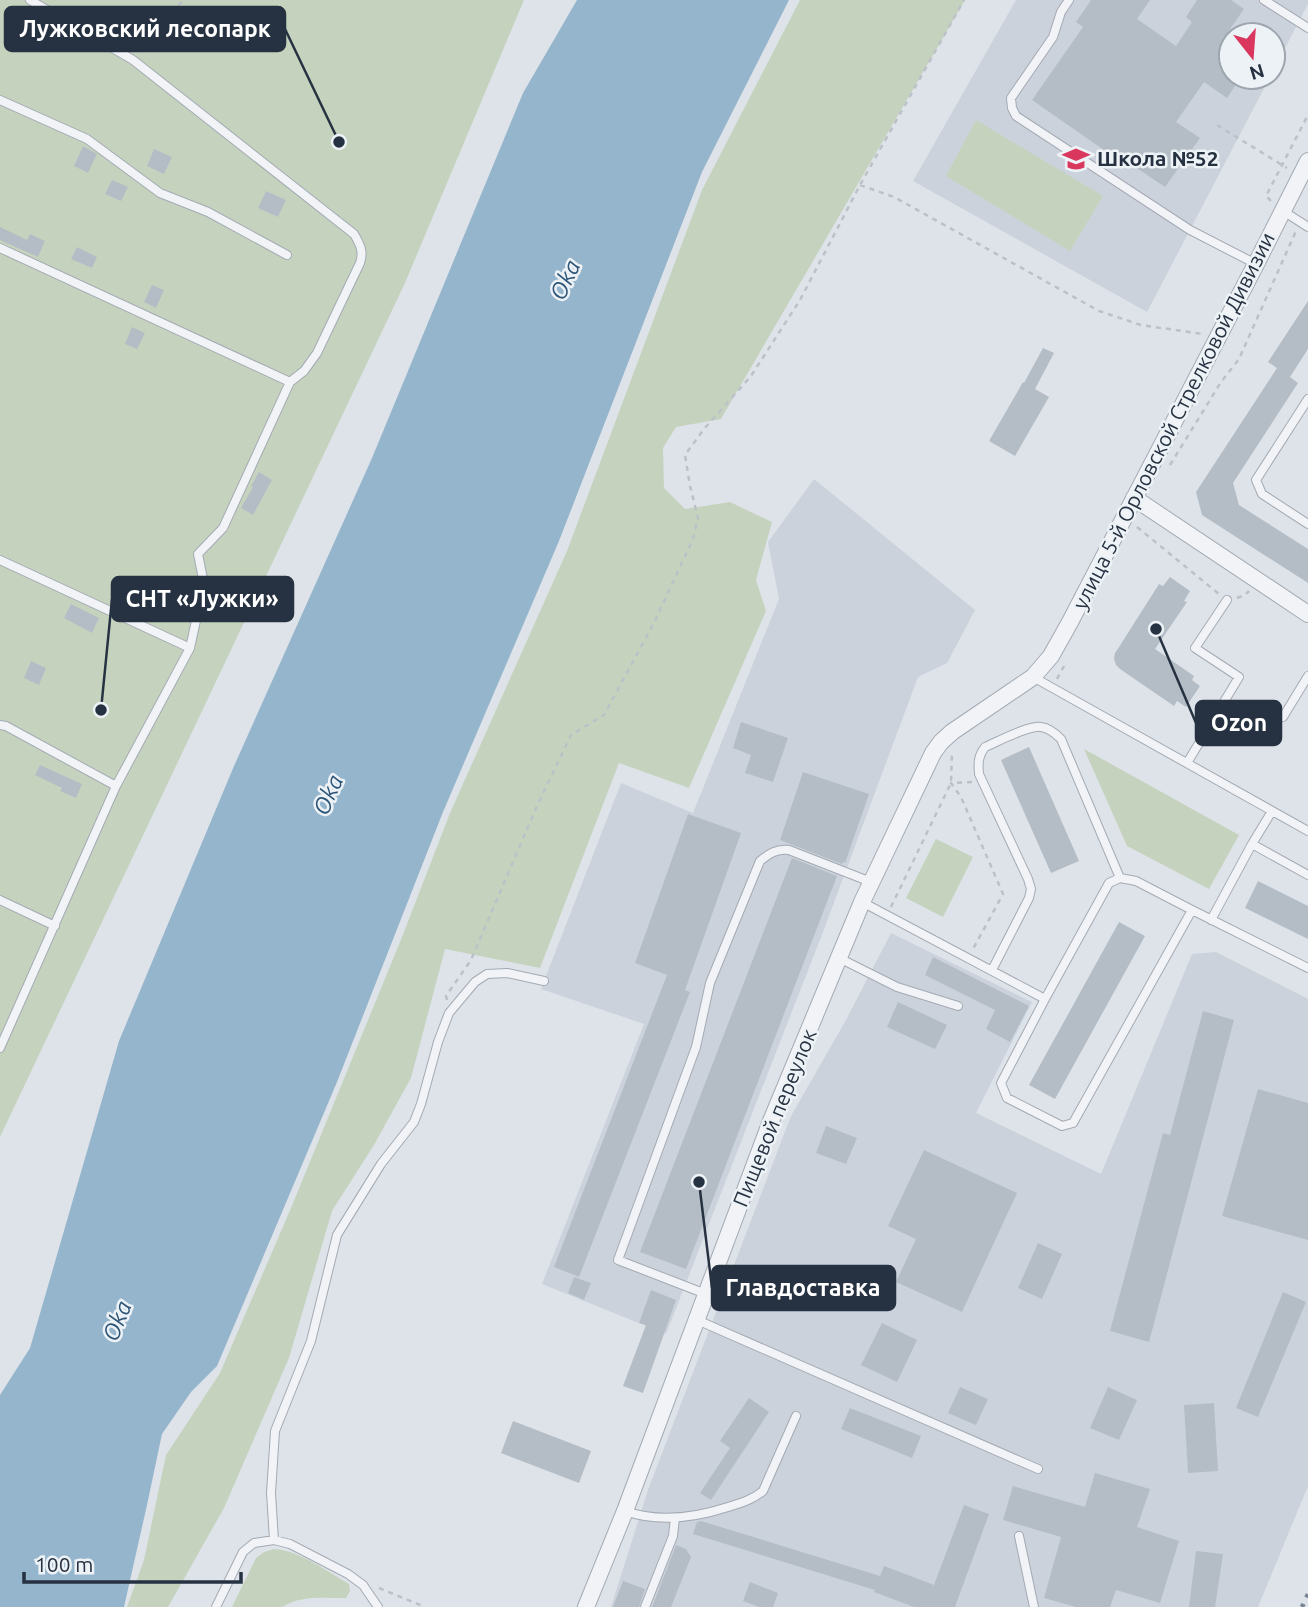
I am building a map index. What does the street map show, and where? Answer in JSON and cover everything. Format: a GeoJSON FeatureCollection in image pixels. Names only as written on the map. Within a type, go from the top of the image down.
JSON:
{"type":"FeatureCollection","features":[{"type":"Feature","properties":{"kind":"street","name":"улица 5-й Орловской Стрелковой Дивизии"},"geometry":{"type":"LineString","coordinates":[[1033,677],[1051,656],[1064,634],[1256,264],[1280,209],[1304,168]]}},
{"type":"Feature","properties":{"kind":"street"},"geometry":{"type":"LineString","coordinates":[[1134,498],[1308,614]]}},
{"type":"Feature","properties":{"kind":"street","name":"Пищевой переулок"},"geometry":{"type":"LineString","coordinates":[[586,1607],[625,1511],[771,1121],[862,902],[933,753],[952,732],[1033,677]]}},
{"type":"Feature","properties":{"kind":"lane"},"geometry":{"type":"LineString","coordinates":[[0,1048],[116,786],[190,648],[204,584],[198,554],[223,528],[290,382],[304,371],[317,353],[362,257],[361,244],[354,234],[134,60],[30,0]]}},
{"type":"Feature","properties":{"kind":"lane"},"geometry":{"type":"LineString","coordinates":[[1069,0],[1061,12],[1054,37],[1011,98],[1012,108],[1017,116],[1190,230],[1256,264]]}},
{"type":"Feature","properties":{"kind":"lane"},"geometry":{"type":"LineString","coordinates":[[1264,0],[1308,28]]}},
{"type":"Feature","properties":{"kind":"lane"},"geometry":{"type":"LineString","coordinates":[[0,100],[87,139],[160,194],[208,212],[287,255]]}},
{"type":"Feature","properties":{"kind":"lane"},"geometry":{"type":"LineString","coordinates":[[1280,209],[1308,227]]}},
{"type":"Feature","properties":{"kind":"lane"},"geometry":{"type":"LineString","coordinates":[[0,248],[290,382]]}},
{"type":"Feature","properties":{"kind":"lane"},"geometry":{"type":"LineString","coordinates":[[1308,399],[1256,480],[1262,494],[1308,524]]}},
{"type":"Feature","properties":{"kind":"lane"},"geometry":{"type":"LineString","coordinates":[[0,561],[190,648]]}},
{"type":"Feature","properties":{"kind":"lane"},"geometry":{"type":"LineString","coordinates":[[1187,763],[1239,677],[1195,648],[1227,600]]}},
{"type":"Feature","properties":{"kind":"lane"},"geometry":{"type":"LineString","coordinates":[[1033,677],[1308,831]]}},
{"type":"Feature","properties":{"kind":"lane"},"geometry":{"type":"LineString","coordinates":[[1283,717],[1308,677]]}},
{"type":"Feature","properties":{"kind":"lane"},"geometry":{"type":"LineString","coordinates":[[0,725],[116,786]]}},
{"type":"Feature","properties":{"kind":"lane"},"geometry":{"type":"LineString","coordinates":[[992,970],[1029,898],[1031,889],[979,774],[980,753],[985,747],[1033,727],[1052,730],[1061,739],[1120,878]]}},
{"type":"Feature","properties":{"kind":"lane"},"geometry":{"type":"LineString","coordinates":[[1211,920],[1272,811]]}},
{"type":"Feature","properties":{"kind":"lane"},"geometry":{"type":"LineString","coordinates":[[1252,844],[1308,875]]}},
{"type":"Feature","properties":{"kind":"lane"},"geometry":{"type":"LineString","coordinates":[[706,1294],[618,1260],[696,1047],[710,983],[760,861],[771,852],[789,850],[871,882]]}},
{"type":"Feature","properties":{"kind":"lane"},"geometry":{"type":"LineString","coordinates":[[1192,910],[1073,1124],[1062,1126],[1007,1098],[1001,1083],[1109,883],[1120,878],[1136,881],[1308,968]]}},
{"type":"Feature","properties":{"kind":"lane"},"geometry":{"type":"LineString","coordinates":[[0,900],[55,926]]}},
{"type":"Feature","properties":{"kind":"lane"},"geometry":{"type":"LineString","coordinates":[[862,902],[1045,999]]}},
{"type":"Feature","properties":{"kind":"lane"},"geometry":{"type":"LineString","coordinates":[[839,958],[897,987],[958,1006]]}},
{"type":"Feature","properties":{"kind":"lane"},"geometry":{"type":"LineString","coordinates":[[274,1540],[271,1493],[275,1432],[311,1341],[337,1235],[381,1164],[414,1122],[449,1013],[475,982],[486,975],[507,974],[544,981]]}},
{"type":"Feature","properties":{"kind":"lane"},"geometry":{"type":"LineString","coordinates":[[697,1320],[1038,1469]]}},
{"type":"Feature","properties":{"kind":"lane"},"geometry":{"type":"LineString","coordinates":[[625,1511],[644,1516],[688,1518],[754,1499],[763,1491],[796,1416]]}},
{"type":"Feature","properties":{"kind":"lane"},"geometry":{"type":"LineString","coordinates":[[645,1607],[673,1536],[675,1518]]}},
{"type":"Feature","properties":{"kind":"lane"},"geometry":{"type":"LineString","coordinates":[[1019,1536],[1034,1607]]}},
{"type":"Feature","properties":{"kind":"lane"},"geometry":{"type":"LineString","coordinates":[[216,1607],[243,1552],[254,1543],[274,1540],[290,1544],[348,1574],[363,1585],[378,1607]]}},
{"type":"Feature","properties":{"kind":"path"},"geometry":{"type":"LineString","coordinates":[[134,60],[183,0]]}},
{"type":"Feature","properties":{"kind":"path"},"geometry":{"type":"LineString","coordinates":[[449,1013],[446,996],[471,960],[537,806],[571,735],[604,715],[654,623],[693,539],[698,518],[685,455],[751,376],[800,300],[964,0]]}},
{"type":"Feature","properties":{"kind":"path"},"geometry":{"type":"LineString","coordinates":[[1280,209],[1266,196],[1308,115]]}},
{"type":"Feature","properties":{"kind":"path"},"geometry":{"type":"LineString","coordinates":[[1217,125],[1282,166],[1304,168]]}},
{"type":"Feature","properties":{"kind":"path"},"geometry":{"type":"LineString","coordinates":[[860,186],[894,197],[1099,311],[1141,325],[1206,335]]}},
{"type":"Feature","properties":{"kind":"path"},"geometry":{"type":"LineString","coordinates":[[1138,527],[1227,600]]}},
{"type":"Feature","properties":{"kind":"path"},"geometry":{"type":"LineString","coordinates":[[968,958],[1003,894],[961,797],[951,783],[982,781]]}},
{"type":"Feature","properties":{"kind":"path"},"geometry":{"type":"LineString","coordinates":[[363,1585],[373,1585],[425,1607]]}},
{"type":"Feature","properties":{"kind":"shaded area","name":"Школа №52"},"geometry":{"type":"Polygon","coordinates":[[[1016,0],[1308,0],[1287,44],[1287,21],[1217,21],[1217,91],[1263,91],[1147,312],[913,181],[1016,0]]]}},
{"type":"Feature","properties":{"kind":"shaded area"},"geometry":{"type":"Polygon","coordinates":[[[814,479],[975,610],[947,663],[918,677],[823,932],[666,1334],[542,1284],[644,1024],[541,989],[621,783],[693,813],[779,599],[768,542],[814,479]]]}},
{"type":"Feature","properties":{"kind":"shaded area"},"geometry":{"type":"Polygon","coordinates":[[[891,933],[1032,1002],[976,1113],[1101,1174],[1192,954],[1216,952],[1308,999],[1308,1486],[1258,1607],[611,1607],[648,1490],[791,1116],[846,1020],[891,933]]]}},
{"type":"Feature","properties":{"kind":"green space"},"geometry":{"type":"Polygon","coordinates":[[[0,0],[524,0],[405,283],[0,1137],[0,0]]]}},
{"type":"Feature","properties":{"kind":"green space"},"geometry":{"type":"Polygon","coordinates":[[[800,0],[965,0],[721,419],[676,427],[663,448],[664,488],[685,509],[730,502],[772,522],[756,580],[766,611],[689,788],[619,763],[540,968],[445,949],[411,1078],[374,1145],[332,1211],[289,1358],[224,1508],[168,1607],[127,1607],[144,1560],[166,1455],[220,1373],[291,1208],[450,813],[567,551],[702,190],[800,0]]]}},
{"type":"Feature","properties":{"kind":"green space"},"geometry":{"type":"Polygon","coordinates":[[[976,120],[1103,196],[1070,251],[946,176],[976,120]]]}},
{"type":"Feature","properties":{"kind":"green space"},"geometry":{"type":"Polygon","coordinates":[[[1084,749],[1239,835],[1209,889],[1127,846],[1084,749]]]}},
{"type":"Feature","properties":{"kind":"green space"},"geometry":{"type":"Polygon","coordinates":[[[936,839],[973,857],[943,917],[906,898],[936,839]]]}},
{"type":"Feature","properties":{"kind":"green space"},"geometry":{"type":"Polygon","coordinates":[[[274,1549],[294,1553],[349,1584],[350,1591],[346,1598],[305,1599],[282,1607],[232,1607],[256,1558],[274,1549]]]}},
{"type":"Feature","properties":{"kind":"water","name":"Oka"},"geometry":{"type":"Polygon","coordinates":[[[577,0],[789,0],[702,172],[559,541],[443,812],[337,1082],[217,1366],[191,1392],[162,1434],[124,1607],[0,1607],[0,1395],[30,1348],[119,1041],[234,766],[372,458],[523,93],[577,0]]]}},
{"type":"Feature","properties":{"kind":"building"},"geometry":{"type":"Polygon","coordinates":[[[1091,0],[1150,0],[1137,19],[1176,46],[1192,22],[1186,17],[1197,0],[1231,0],[1244,9],[1236,21],[1217,21],[1217,91],[1232,91],[1227,98],[1204,82],[1176,122],[1200,138],[1165,187],[1116,154],[1114,157],[1032,100],[1083,27],[1076,22],[1091,0]]]}},
{"type":"Feature","properties":{"kind":"building"},"geometry":{"type":"Polygon","coordinates":[[[83,146],[97,154],[88,173],[74,166],[83,146]]]}},
{"type":"Feature","properties":{"kind":"building"},"geometry":{"type":"Polygon","coordinates":[[[154,149],[172,157],[164,174],[147,166],[154,149]]]}},
{"type":"Feature","properties":{"kind":"building"},"geometry":{"type":"Polygon","coordinates":[[[112,180],[128,187],[121,201],[105,194],[112,180]]]}},
{"type":"Feature","properties":{"kind":"building"},"geometry":{"type":"Polygon","coordinates":[[[266,191],[286,200],[278,217],[258,208],[266,191]]]}},
{"type":"Feature","properties":{"kind":"building"},"geometry":{"type":"Polygon","coordinates":[[[0,227],[27,240],[30,234],[45,241],[38,257],[0,240],[0,227]]]}},
{"type":"Feature","properties":{"kind":"building"},"geometry":{"type":"Polygon","coordinates":[[[77,247],[97,257],[92,268],[71,259],[77,247]]]}},
{"type":"Feature","properties":{"kind":"building"},"geometry":{"type":"Polygon","coordinates":[[[152,285],[164,290],[156,308],[144,302],[152,285]]]}},
{"type":"Feature","properties":{"kind":"building"},"geometry":{"type":"Polygon","coordinates":[[[1308,301],[1308,349],[1290,377],[1298,383],[1233,483],[1239,505],[1308,549],[1308,583],[1202,515],[1196,492],[1277,368],[1268,362],[1308,301]]]}},
{"type":"Feature","properties":{"kind":"building"},"geometry":{"type":"Polygon","coordinates":[[[132,327],[145,333],[137,349],[125,344],[132,327]]]}},
{"type":"Feature","properties":{"kind":"building"},"geometry":{"type":"Polygon","coordinates":[[[1043,348],[1054,353],[1035,389],[1049,397],[1015,456],[989,441],[1043,348]]]}},
{"type":"Feature","properties":{"kind":"building"},"geometry":{"type":"Polygon","coordinates":[[[259,472],[272,480],[253,515],[241,508],[259,472]]]}},
{"type":"Feature","properties":{"kind":"building"},"geometry":{"type":"Polygon","coordinates":[[[1170,577],[1190,591],[1184,601],[1187,602],[1155,649],[1194,676],[1192,680],[1200,686],[1186,707],[1177,701],[1174,706],[1120,669],[1114,659],[1115,653],[1159,584],[1163,586],[1170,577]]]}},
{"type":"Feature","properties":{"kind":"building"},"geometry":{"type":"Polygon","coordinates":[[[71,604],[99,618],[92,633],[64,618],[71,604]]]}},
{"type":"Feature","properties":{"kind":"building"},"geometry":{"type":"Polygon","coordinates":[[[31,661],[46,668],[39,685],[24,678],[31,661]]]}},
{"type":"Feature","properties":{"kind":"building"},"geometry":{"type":"Polygon","coordinates":[[[741,722],[788,738],[773,782],[745,773],[751,755],[733,748],[741,722]]]}},
{"type":"Feature","properties":{"kind":"building"},"geometry":{"type":"Polygon","coordinates":[[[1029,747],[1079,861],[1051,873],[1001,760],[1029,747]]]}},
{"type":"Feature","properties":{"kind":"building"},"geometry":{"type":"Polygon","coordinates":[[[40,765],[82,784],[76,798],[35,775],[40,765]]]}},
{"type":"Feature","properties":{"kind":"building"},"geometry":{"type":"Polygon","coordinates":[[[803,772],[869,794],[845,863],[780,840],[803,772]]]}},
{"type":"Feature","properties":{"kind":"building"},"geometry":{"type":"Polygon","coordinates":[[[688,814],[741,833],[685,990],[690,992],[579,1277],[554,1267],[667,975],[635,963],[688,814]]]}},
{"type":"Feature","properties":{"kind":"building"},"geometry":{"type":"Polygon","coordinates":[[[792,858],[837,876],[686,1269],[640,1252],[792,858]]]}},
{"type":"Feature","properties":{"kind":"building"},"geometry":{"type":"Polygon","coordinates":[[[1258,881],[1308,906],[1308,939],[1245,908],[1258,881]]]}},
{"type":"Feature","properties":{"kind":"building"},"geometry":{"type":"Polygon","coordinates":[[[1119,922],[1145,936],[1055,1099],[1029,1085],[1119,922]]]}},
{"type":"Feature","properties":{"kind":"building"},"geometry":{"type":"Polygon","coordinates":[[[933,957],[1029,1006],[1010,1042],[986,1029],[995,1010],[925,975],[933,957]]]}},
{"type":"Feature","properties":{"kind":"building"},"geometry":{"type":"Polygon","coordinates":[[[898,1002],[947,1025],[935,1049],[887,1027],[898,1002]]]}},
{"type":"Feature","properties":{"kind":"building"},"geometry":{"type":"Polygon","coordinates":[[[1203,1011],[1234,1020],[1149,1342],[1110,1331],[1163,1133],[1170,1135],[1203,1011]]]}},
{"type":"Feature","properties":{"kind":"building"},"geometry":{"type":"Polygon","coordinates":[[[1258,1089],[1308,1103],[1308,1240],[1222,1216],[1258,1089]]]}},
{"type":"Feature","properties":{"kind":"building"},"geometry":{"type":"Polygon","coordinates":[[[826,1126],[857,1138],[846,1164],[816,1153],[826,1126]]]}},
{"type":"Feature","properties":{"kind":"building"},"geometry":{"type":"Polygon","coordinates":[[[924,1150],[1017,1193],[962,1312],[896,1282],[916,1239],[888,1226],[924,1150]]]}},
{"type":"Feature","properties":{"kind":"building"},"geometry":{"type":"Polygon","coordinates":[[[1038,1243],[1062,1254],[1042,1299],[1018,1288],[1038,1243]]]}},
{"type":"Feature","properties":{"kind":"building"},"geometry":{"type":"Polygon","coordinates":[[[574,1277],[591,1283],[584,1300],[568,1293],[574,1277]]]}},
{"type":"Feature","properties":{"kind":"building"},"geometry":{"type":"Polygon","coordinates":[[[651,1290],[676,1300],[643,1393],[623,1386],[646,1325],[639,1323],[651,1290]]]}},
{"type":"Feature","properties":{"kind":"building"},"geometry":{"type":"Polygon","coordinates":[[[1283,1292],[1306,1302],[1258,1417],[1236,1408],[1283,1292]]]}},
{"type":"Feature","properties":{"kind":"building"},"geometry":{"type":"Polygon","coordinates":[[[882,1323],[917,1340],[897,1382],[861,1365],[882,1323]]]}},
{"type":"Feature","properties":{"kind":"building"},"geometry":{"type":"Polygon","coordinates":[[[960,1387],[988,1399],[976,1425],[948,1413],[960,1387]]]}},
{"type":"Feature","properties":{"kind":"building"},"geometry":{"type":"Polygon","coordinates":[[[1108,1387],[1137,1400],[1119,1440],[1090,1428],[1108,1387]]]}},
{"type":"Feature","properties":{"kind":"building"},"geometry":{"type":"Polygon","coordinates":[[[749,1398],[769,1412],[711,1500],[700,1493],[730,1448],[720,1441],[749,1398]]]}},
{"type":"Feature","properties":{"kind":"building"},"geometry":{"type":"Polygon","coordinates":[[[1214,1403],[1218,1471],[1188,1473],[1184,1405],[1214,1403]]]}},
{"type":"Feature","properties":{"kind":"building"},"geometry":{"type":"Polygon","coordinates":[[[850,1408],[921,1436],[912,1458],[841,1429],[850,1408]]]}},
{"type":"Feature","properties":{"kind":"building"},"geometry":{"type":"Polygon","coordinates":[[[513,1421],[591,1451],[579,1483],[501,1453],[513,1421]]]}},
{"type":"Feature","properties":{"kind":"building"},"geometry":{"type":"Polygon","coordinates":[[[1095,1473],[1150,1489],[1137,1527],[1179,1541],[1160,1603],[1116,1590],[1110,1607],[1076,1607],[1044,1598],[1061,1537],[1003,1520],[1013,1486],[1085,1507],[1095,1473]]]}},
{"type":"Feature","properties":{"kind":"building"},"geometry":{"type":"Polygon","coordinates":[[[964,1505],[989,1514],[955,1607],[914,1607],[874,1592],[875,1590],[693,1534],[697,1522],[701,1521],[880,1576],[884,1566],[934,1585],[964,1505]]]}},
{"type":"Feature","properties":{"kind":"building"},"geometry":{"type":"Polygon","coordinates":[[[676,1545],[686,1549],[691,1557],[671,1607],[652,1607],[676,1545]]]}},
{"type":"Feature","properties":{"kind":"building"},"geometry":{"type":"Polygon","coordinates":[[[1196,1551],[1223,1554],[1215,1607],[1189,1607],[1196,1551]]]}},
{"type":"Feature","properties":{"kind":"building"},"geometry":{"type":"Polygon","coordinates":[[[623,1581],[645,1589],[639,1607],[613,1607],[623,1581]]]}},
{"type":"Feature","properties":{"kind":"building"},"geometry":{"type":"Polygon","coordinates":[[[750,1582],[778,1593],[773,1607],[759,1607],[743,1601],[750,1582]]]}},
{"type":"Feature","properties":{"kind":"railway"},"geometry":{"type":"LineString","coordinates":[[1302,1607],[1308,1594]]}},
{"type":"Feature","properties":{"kind":"place","name":"Лужковский лесопарк"},"geometry":{"type":"Point","coordinates":[339,142]}},
{"type":"Feature","properties":{"kind":"place","name":"Школа №52"},"geometry":{"type":"Point","coordinates":[1076,159]}},
{"type":"Feature","properties":{"kind":"place","name":"Ozon"},"geometry":{"type":"Point","coordinates":[1156,629]}},
{"type":"Feature","properties":{"kind":"place","name":"СНТ «Лужки»"},"geometry":{"type":"Point","coordinates":[101,710]}},
{"type":"Feature","properties":{"kind":"place","name":"Главдоставка"},"geometry":{"type":"Point","coordinates":[699,1182]}}]}
